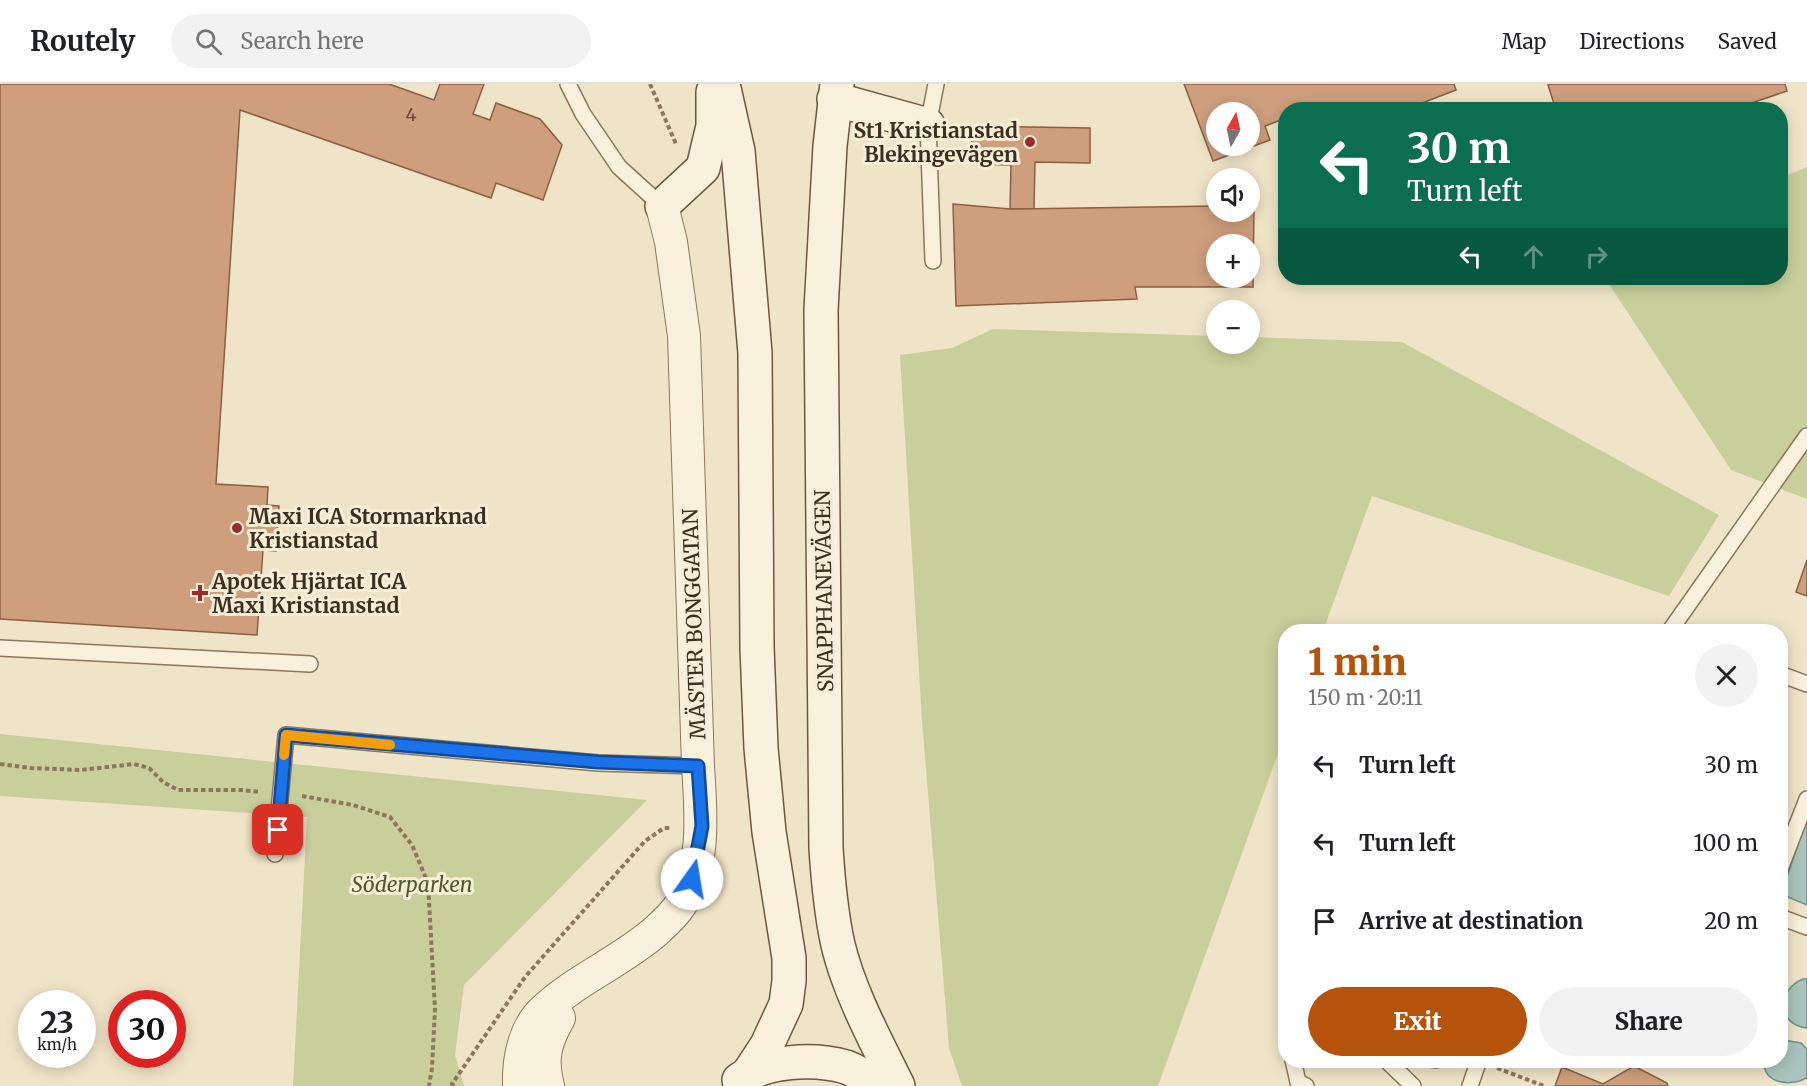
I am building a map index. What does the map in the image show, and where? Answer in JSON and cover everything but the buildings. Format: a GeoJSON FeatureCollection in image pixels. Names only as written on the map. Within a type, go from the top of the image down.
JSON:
{"type":"FeatureCollection","features":[{"type":"Feature","properties":{"kind":"main road"},"geometry":{"type":"LineString","coordinates":[[662,206],[703,168],[713,126],[713,84]]}},
{"type":"Feature","properties":{"kind":"main road"},"geometry":{"type":"LineString","coordinates":[[723,84],[738,152],[755,353],[757,647],[761,748],[769,832],[789,958],[786,1004],[767,1045],[740,1080]]}},
{"type":"Feature","properties":{"kind":"main road"},"geometry":{"type":"LineString","coordinates":[[836,92],[928,125]]}},
{"type":"Feature","properties":{"kind":"main road","name":"SNAPPHANEVÄGEN"},"geometry":{"type":"LineString","coordinates":[[836,92],[824,230],[821,310],[826,848],[838,946],[853,989],[898,1086]]}},
{"type":"Feature","properties":{"kind":"main road"},"geometry":{"type":"LineString","coordinates":[[740,1080],[775,1066],[801,1063],[847,1068],[879,1086]]}},
{"type":"Feature","properties":{"kind":"street","name":"MÄSTER BONGGATAN"},"geometry":{"type":"LineString","coordinates":[[519,1086],[521,1054],[529,1031],[543,1011],[642,943],[669,920],[681,904],[692,879],[702,826],[684,336],[670,242],[662,206]]}},
{"type":"Feature","properties":{"kind":"street","name":"MÄSTER BONGGATAN"},"geometry":{"type":"LineString","coordinates":[[548,1086],[544,1053],[549,1035],[575,987]]}},
{"type":"Feature","properties":{"kind":"lane"},"geometry":{"type":"LineString","coordinates":[[568,84],[583,114],[619,167],[662,206]]}},
{"type":"Feature","properties":{"kind":"lane"},"geometry":{"type":"LineString","coordinates":[[933,261],[928,125],[936,84]]}},
{"type":"Feature","properties":{"kind":"lane"},"geometry":{"type":"LineString","coordinates":[[1675,624],[1807,436]]}},
{"type":"Feature","properties":{"kind":"lane"},"geometry":{"type":"LineString","coordinates":[[0,648],[310,664]]}},
{"type":"Feature","properties":{"kind":"lane"},"geometry":{"type":"LineString","coordinates":[[1788,677],[1807,684]]}},
{"type":"Feature","properties":{"kind":"lane"},"geometry":{"type":"LineString","coordinates":[[275,854],[286,735],[598,762],[698,766]]}},
{"type":"Feature","properties":{"kind":"lane"},"geometry":{"type":"LineString","coordinates":[[1788,848],[1807,799]]}},
{"type":"Feature","properties":{"kind":"lane"},"geometry":{"type":"LineString","coordinates":[[1788,920],[1807,927]]}},
{"type":"Feature","properties":{"kind":"lane"},"geometry":{"type":"LineString","coordinates":[[1295,1068],[1298,1082],[1306,1086]]}},
{"type":"Feature","properties":{"kind":"lane"},"geometry":{"type":"LineString","coordinates":[[1394,1068],[1413,1086]]}},
{"type":"Feature","properties":{"kind":"lane"},"geometry":{"type":"LineString","coordinates":[[1470,1086],[1476,1068]]}},
{"type":"Feature","properties":{"kind":"path"},"geometry":{"type":"LineString","coordinates":[[650,84],[692,178]]}},
{"type":"Feature","properties":{"kind":"path"},"geometry":{"type":"LineString","coordinates":[[454,1086],[452,1084],[525,977],[645,841],[664,828],[702,826]]}},
{"type":"Feature","properties":{"kind":"path"},"geometry":{"type":"LineString","coordinates":[[1497,1068],[1544,1086]]}},
{"type":"Feature","properties":{"kind":"green space"},"geometry":{"type":"Polygon","coordinates":[[[1807,167],[1807,499],[1731,470],[1610,285],[1788,285],[1788,175],[1807,167]]]}},
{"type":"Feature","properties":{"kind":"green space"},"geometry":{"type":"Polygon","coordinates":[[[993,329],[1206,336],[1206,354],[1260,354],[1260,337],[1402,342],[1719,515],[1669,596],[1372,496],[1326,624],[1278,624],[1278,753],[1158,1086],[962,1086],[949,1048],[922,721],[900,355],[952,348],[993,329]]]}},
{"type":"Feature","properties":{"kind":"green space","name":"Söderparken"},"geometry":{"type":"Polygon","coordinates":[[[0,734],[647,800],[464,985],[455,1055],[464,1086],[293,1086],[307,817],[0,796],[0,734]]]}},
{"type":"Feature","properties":{"kind":"water"},"geometry":{"type":"Polygon","coordinates":[[[1807,819],[1807,905],[1788,897],[1788,874],[1807,819]]]}},
{"type":"Feature","properties":{"kind":"water"},"geometry":{"type":"Polygon","coordinates":[[[1807,979],[1807,1028],[1797,1025],[1788,1018],[1788,991],[1794,984],[1807,979]]]}},
{"type":"Feature","properties":{"kind":"water"},"geometry":{"type":"Polygon","coordinates":[[[1788,1041],[1801,1043],[1807,1049],[1807,1078],[1801,1081],[1786,1082],[1773,1079],[1765,1069],[1788,1068],[1788,1041]]]}},
{"type":"Feature","properties":{"kind":"slow traffic"},"geometry":{"type":"LineString","coordinates":[[284,755],[286,735],[390,745]]}},
{"type":"Feature","properties":{"kind":"place","name":"St1 Kristianstad Blekingevägen"},"geometry":{"type":"Point","coordinates":[1030,142]}},
{"type":"Feature","properties":{"kind":"place","name":"Maxi ICA Stormarknad Kristianstad"},"geometry":{"type":"Point","coordinates":[237,528]}},
{"type":"Feature","properties":{"kind":"place","name":"Apotek Hjärtat ICA Maxi Kristianstad"},"geometry":{"type":"Point","coordinates":[200,593]}},
{"type":"Feature","properties":{"kind":"route"},"geometry":{"type":"LineString","coordinates":[[278,830],[286,735],[598,762],[698,766],[702,826],[692,879]]}}]}
